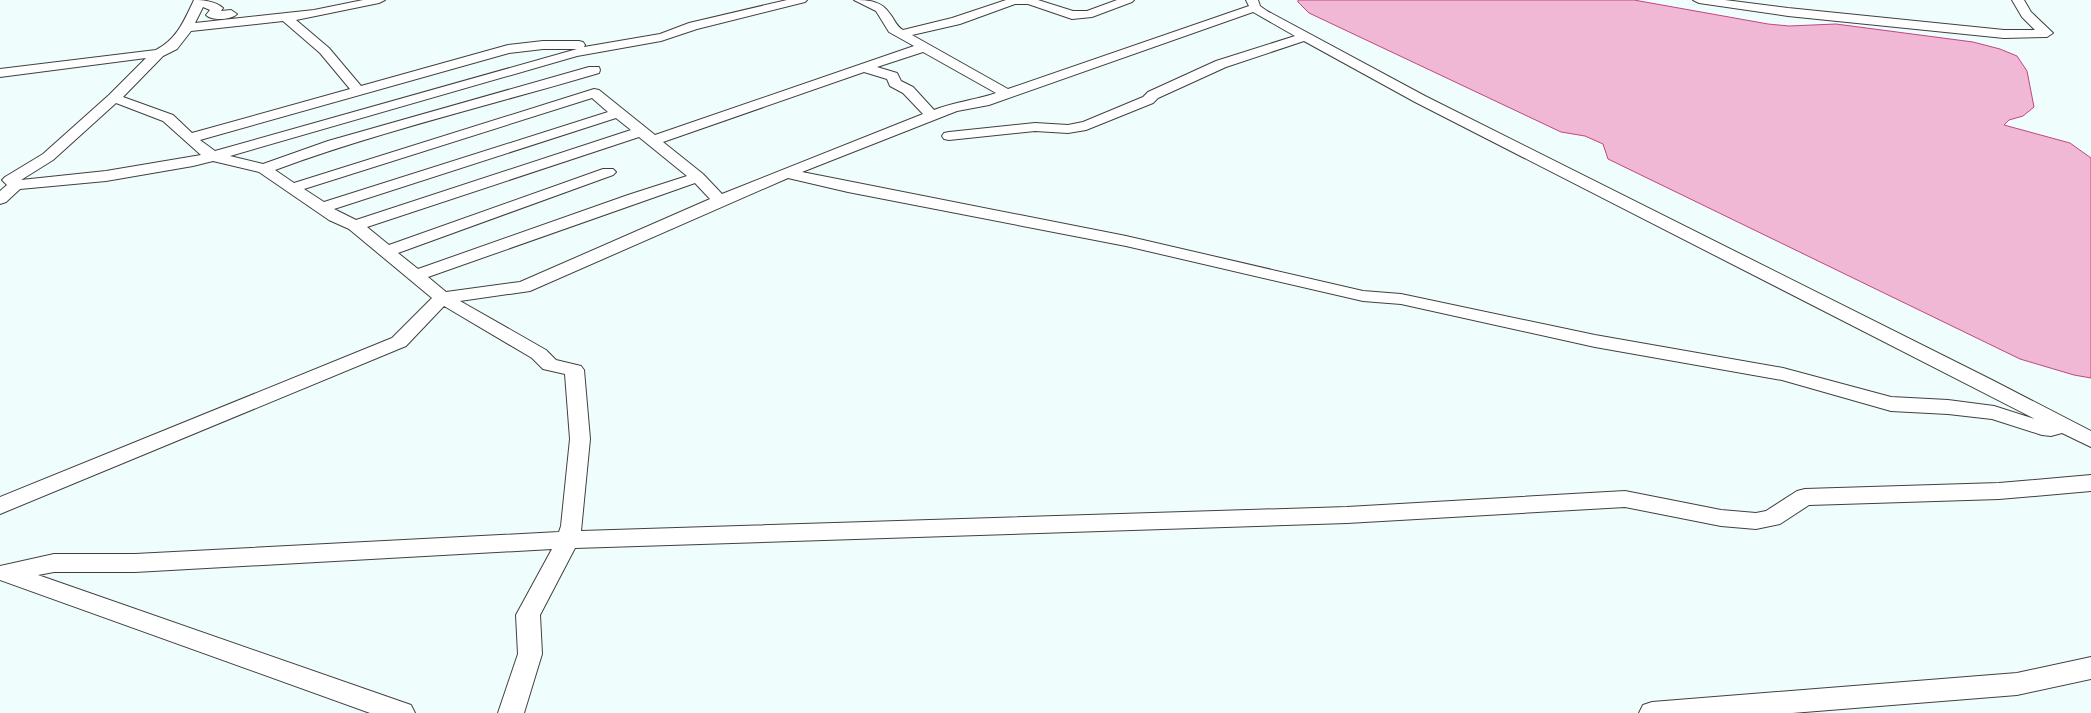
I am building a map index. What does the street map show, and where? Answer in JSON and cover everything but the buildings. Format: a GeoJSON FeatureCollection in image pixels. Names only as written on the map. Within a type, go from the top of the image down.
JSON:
{"type":"FeatureCollection","features":[{"type":"Feature","properties":{"kind":"street"},"geometry":{"type":"LineString","coordinates":[[201,3],[224,0]]}},
{"type":"Feature","properties":{"kind":"street"},"geometry":{"type":"LineString","coordinates":[[187,28],[323,13],[379,0]]}},
{"type":"Feature","properties":{"kind":"street"},"geometry":{"type":"LineString","coordinates":[[647,42],[642,35],[656,27],[690,17],[783,0]]}},
{"type":"Feature","properties":{"kind":"street"},"geometry":{"type":"LineString","coordinates":[[190,138],[508,49],[543,45],[605,46],[647,42],[684,31],[693,26],[801,0]]}},
{"type":"Feature","properties":{"kind":"street"},"geometry":{"type":"LineString","coordinates":[[860,0],[883,12],[893,28],[900,34],[1007,94]]}},
{"type":"Feature","properties":{"kind":"street"},"geometry":{"type":"LineString","coordinates":[[900,34],[956,21],[1014,1],[1029,1],[1072,15],[1088,14],[1128,0]]}},
{"type":"Feature","properties":{"kind":"street"},"geometry":{"type":"LineString","coordinates":[[1700,0],[1788,12],[2004,34],[2046,33],[2032,22],[2021,9],[2018,0]]}},
{"type":"Feature","properties":{"kind":"street"},"geometry":{"type":"LineString","coordinates":[[201,3],[217,8],[212,15],[234,14],[253,21]]}},
{"type":"Feature","properties":{"kind":"street"},"geometry":{"type":"LineString","coordinates":[[0,199],[9,182],[48,157],[114,98],[159,54],[173,46],[187,28],[201,3]]}},
{"type":"Feature","properties":{"kind":"street"},"geometry":{"type":"LineString","coordinates":[[0,506],[399,342],[442,298],[524,287],[788,172],[954,107],[984,102],[1254,4],[1263,14],[1305,37],[1574,178],[2091,440]]}},
{"type":"Feature","properties":{"kind":"street"},"geometry":{"type":"LineString","coordinates":[[285,17],[327,51],[358,90]]}},
{"type":"Feature","properties":{"kind":"street"},"geometry":{"type":"LineString","coordinates":[[949,136],[1035,127],[1068,129],[1086,126],[1148,100],[1153,95],[1201,72],[1305,37]]}},
{"type":"Feature","properties":{"kind":"street"},"geometry":{"type":"LineString","coordinates":[[9,182],[123,174],[215,157],[543,62],[605,46]]}},
{"type":"Feature","properties":{"kind":"street"},"geometry":{"type":"LineString","coordinates":[[653,141],[924,47]]}},
{"type":"Feature","properties":{"kind":"street"},"geometry":{"type":"LineString","coordinates":[[0,73],[159,54]]}},
{"type":"Feature","properties":{"kind":"street"},"geometry":{"type":"LineString","coordinates":[[866,68],[892,76],[895,82],[908,90],[932,116]]}},
{"type":"Feature","properties":{"kind":"street"},"geometry":{"type":"LineString","coordinates":[[264,169],[333,144],[594,70]]}},
{"type":"Feature","properties":{"kind":"street"},"geometry":{"type":"LineString","coordinates":[[293,188],[594,93],[698,177],[720,201]]}},
{"type":"Feature","properties":{"kind":"street"},"geometry":{"type":"LineString","coordinates":[[114,98],[168,118],[201,149],[215,157],[264,169],[335,217],[355,226],[442,298],[539,354],[546,363],[574,370],[580,439],[572,526],[567,540],[528,615],[530,654],[511,713]]}},
{"type":"Feature","properties":{"kind":"street"},"geometry":{"type":"LineString","coordinates":[[322,208],[618,113]]}},
{"type":"Feature","properties":{"kind":"street"},"geometry":{"type":"LineString","coordinates":[[355,226],[517,173],[541,163],[640,132]]}},
{"type":"Feature","properties":{"kind":"street"},"geometry":{"type":"LineString","coordinates":[[386,252],[608,172]]}},
{"type":"Feature","properties":{"kind":"street"},"geometry":{"type":"LineString","coordinates":[[788,172],[848,187],[1126,241],[1363,296],[1400,299],[1595,341],[1783,374],[1891,404],[1948,407],[1994,413],[2042,428],[2051,429],[2065,426]]}},
{"type":"Feature","properties":{"kind":"street"},"geometry":{"type":"LineString","coordinates":[[415,276],[633,198],[698,177]]}},
{"type":"Feature","properties":{"kind":"street"},"geometry":{"type":"LineString","coordinates":[[2,573],[54,563],[135,563],[567,540],[1338,515],[1625,499],[1721,518],[1756,521],[1772,518],[1805,497],[2000,491],[2091,483]]}},
{"type":"Feature","properties":{"kind":"street"},"geometry":{"type":"LineString","coordinates":[[2,573],[402,713]]}},
{"type":"Feature","properties":{"kind":"street"},"geometry":{"type":"LineString","coordinates":[[1652,713],[2017,684],[2091,668]]}},
{"type":"Feature","properties":{"kind":"shaded area"},"geometry":{"type":"Polygon","coordinates":[[[1298,0],[1634,0],[1768,24],[1789,26],[1836,24],[1973,42],[2000,49],[2017,56],[2027,71],[2034,107],[2023,116],[2009,120],[2004,125],[2070,143],[2091,158],[2091,378],[2020,359],[1608,159],[1603,144],[1585,136],[1561,132],[1309,13],[1298,0]]]}}]}
